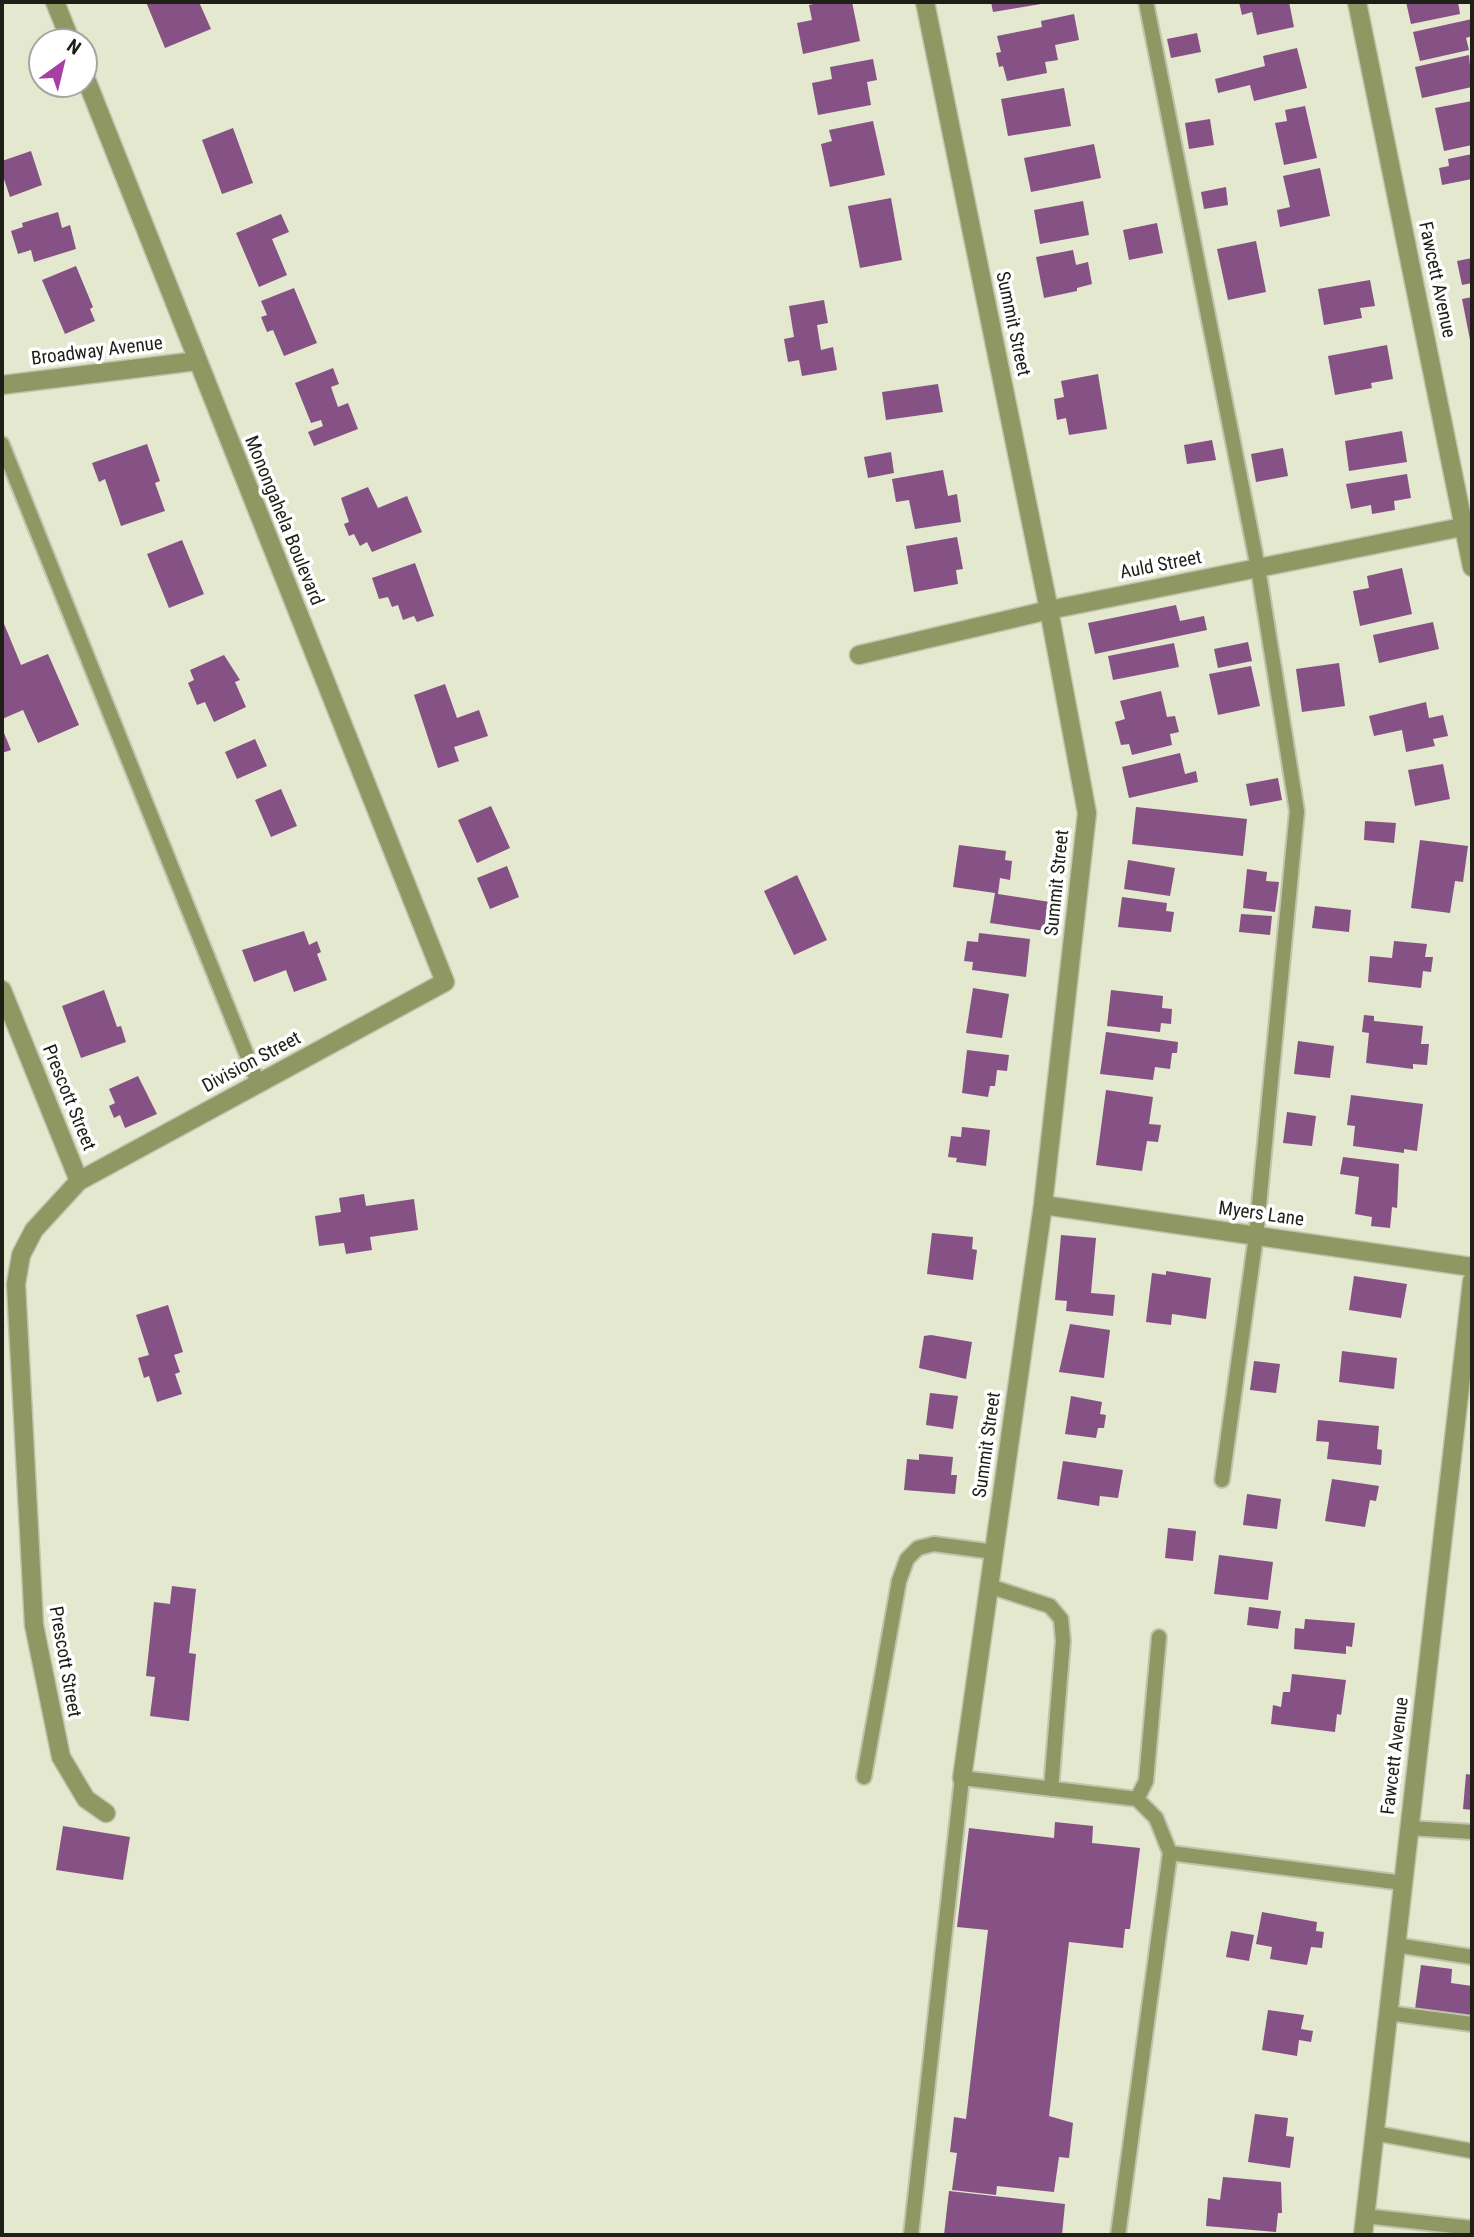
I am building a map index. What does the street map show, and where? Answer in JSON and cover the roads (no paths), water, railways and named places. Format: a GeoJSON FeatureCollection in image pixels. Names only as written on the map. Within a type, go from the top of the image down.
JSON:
{"type":"FeatureCollection","features":[{"type":"Feature","properties":{"kind":"street"},"geometry":{"type":"LineString","coordinates":[[55,2],[65,28]]}},
{"type":"Feature","properties":{"kind":"street","name":"Summit Street"},"geometry":{"type":"LineString","coordinates":[[925,2],[1049,610],[1087,813],[1044,1205],[961,1778]]}},
{"type":"Feature","properties":{"kind":"street","name":"Fawcett Avenue"},"geometry":{"type":"LineString","coordinates":[[1357,2],[1469,526],[1472,567]]}},
{"type":"Feature","properties":{"kind":"street","name":"Monongahela Boulevard"},"geometry":{"type":"LineString","coordinates":[[93,98],[445,982]]}},
{"type":"Feature","properties":{"kind":"street","name":"Broadway Avenue"},"geometry":{"type":"LineString","coordinates":[[2,385],[197,361]]}},
{"type":"Feature","properties":{"kind":"street","name":"Auld Street"},"geometry":{"type":"LineString","coordinates":[[859,655],[1049,610],[1469,526]]}},
{"type":"Feature","properties":{"kind":"street","name":"Division Street"},"geometry":{"type":"LineString","coordinates":[[79,1181],[445,982]]}},
{"type":"Feature","properties":{"kind":"street","name":"Prescott Street"},"geometry":{"type":"LineString","coordinates":[[2,990],[79,1181],[34,1230],[21,1255],[16,1284],[34,1625],[61,1757],[86,1799],[106,1813]]}},
{"type":"Feature","properties":{"kind":"street","name":"Myers Lane"},"geometry":{"type":"LineString","coordinates":[[1044,1205],[1472,1266]]}},
{"type":"Feature","properties":{"kind":"street","name":"Fawcett Avenue"},"geometry":{"type":"LineString","coordinates":[[1363,2235],[1472,1281]]}},
{"type":"Feature","properties":{"kind":"lane"},"geometry":{"type":"LineString","coordinates":[[1146,2],[1258,568],[1297,811],[1256,1236],[1222,1480]]}},
{"type":"Feature","properties":{"kind":"lane"},"geometry":{"type":"LineString","coordinates":[[2,444],[258,1083]]}},
{"type":"Feature","properties":{"kind":"lane"},"geometry":{"type":"LineString","coordinates":[[864,1777],[899,1581],[907,1559],[918,1548],[934,1544],[994,1552]]}},
{"type":"Feature","properties":{"kind":"lane"},"geometry":{"type":"LineString","coordinates":[[989,1586],[1050,1606],[1061,1619],[1063,1641],[1051,1788]]}},
{"type":"Feature","properties":{"kind":"lane"},"geometry":{"type":"LineString","coordinates":[[1138,1799],[1146,1781],[1159,1637]]}},
{"type":"Feature","properties":{"kind":"lane"},"geometry":{"type":"LineString","coordinates":[[911,2235],[961,1778],[1138,1799],[1156,1818],[1170,1853],[1118,2235]]}},
{"type":"Feature","properties":{"kind":"lane"},"geometry":{"type":"LineString","coordinates":[[1409,1828],[1472,1832]]}},
{"type":"Feature","properties":{"kind":"lane"},"geometry":{"type":"LineString","coordinates":[[1170,1853],[1403,1882]]}},
{"type":"Feature","properties":{"kind":"lane"},"geometry":{"type":"LineString","coordinates":[[1396,1945],[1472,1957]]}},
{"type":"Feature","properties":{"kind":"lane"},"geometry":{"type":"LineString","coordinates":[[1388,2013],[1472,2024]]}},
{"type":"Feature","properties":{"kind":"lane"},"geometry":{"type":"LineString","coordinates":[[1374,2133],[1472,2151]]}},
{"type":"Feature","properties":{"kind":"lane"},"geometry":{"type":"LineString","coordinates":[[1365,2216],[1472,2228]]}}]}
